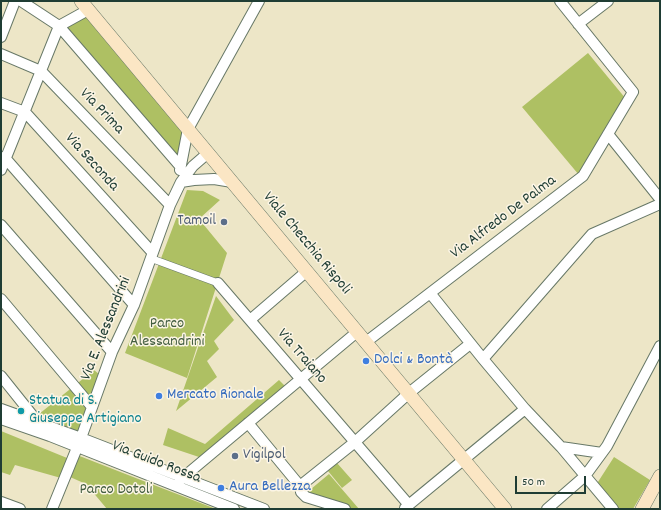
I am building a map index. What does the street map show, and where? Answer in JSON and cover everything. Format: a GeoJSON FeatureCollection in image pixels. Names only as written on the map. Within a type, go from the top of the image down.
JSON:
{"type":"FeatureCollection","features":[{"type":"Feature","properties":{"kind":"main road","name":"Viale Checchia Rispoli"},"geometry":{"type":"LineString","coordinates":[[84,5],[506,509]]}},
{"type":"Feature","properties":{"kind":"main road"},"geometry":{"type":"LineString","coordinates":[[642,509],[660,476]]}},
{"type":"Feature","properties":{"kind":"street"},"geometry":{"type":"LineString","coordinates":[[1,37],[5,16],[15,1]]}},
{"type":"Feature","properties":{"kind":"street"},"geometry":{"type":"LineString","coordinates":[[21,1],[59,26],[180,166]]}},
{"type":"Feature","properties":{"kind":"street","name":"Via E. Alessandrini"},"geometry":{"type":"LineString","coordinates":[[181,182],[180,166],[188,129],[259,1]]}},
{"type":"Feature","properties":{"kind":"street"},"geometry":{"type":"LineString","coordinates":[[560,1],[578,24],[608,1]]}},
{"type":"Feature","properties":{"kind":"street"},"geometry":{"type":"LineString","coordinates":[[1,170],[3,158],[24,112],[59,26],[84,5]]}},
{"type":"Feature","properties":{"kind":"street","name":"Via Alfredo De Palma"},"geometry":{"type":"LineString","coordinates":[[366,342],[583,176],[633,92],[578,24]]}},
{"type":"Feature","properties":{"kind":"street","name":"Via Prima"},"geometry":{"type":"LineString","coordinates":[[1,54],[41,71],[170,205]]}},
{"type":"Feature","properties":{"kind":"street","name":"Via Seconda"},"geometry":{"type":"LineString","coordinates":[[1,104],[24,112],[151,255]]}},
{"type":"Feature","properties":{"kind":"street"},"geometry":{"type":"LineString","coordinates":[[608,134],[660,199]]}},
{"type":"Feature","properties":{"kind":"street","name":"Via E. Alessandrini"},"geometry":{"type":"LineString","coordinates":[[52,509],[81,438],[112,352],[134,305],[170,205],[181,182],[192,166],[208,154]]}},
{"type":"Feature","properties":{"kind":"street"},"geometry":{"type":"LineString","coordinates":[[3,158],[134,305]]}},
{"type":"Feature","properties":{"kind":"street"},"geometry":{"type":"LineString","coordinates":[[181,182],[214,179],[232,182]]}},
{"type":"Feature","properties":{"kind":"street"},"geometry":{"type":"LineString","coordinates":[[483,359],[592,234],[660,204]]}},
{"type":"Feature","properties":{"kind":"street"},"geometry":{"type":"LineString","coordinates":[[1,224],[112,352]]}},
{"type":"Feature","properties":{"kind":"street","name":"Via Traiano"},"geometry":{"type":"LineString","coordinates":[[151,255],[218,283],[355,442],[407,507]]}},
{"type":"Feature","properties":{"kind":"street"},"geometry":{"type":"LineString","coordinates":[[250,320],[307,271]]}},
{"type":"Feature","properties":{"kind":"street"},"geometry":{"type":"LineString","coordinates":[[430,293],[470,344],[525,409],[560,446],[613,509]]}},
{"type":"Feature","properties":{"kind":"street"},"geometry":{"type":"LineString","coordinates":[[1,299],[92,407]]}},
{"type":"Feature","properties":{"kind":"street"},"geometry":{"type":"LineString","coordinates":[[174,486],[357,332]]}},
{"type":"Feature","properties":{"kind":"street"},"geometry":{"type":"LineString","coordinates":[[300,486],[355,442],[409,393],[470,344]]}},
{"type":"Feature","properties":{"kind":"street"},"geometry":{"type":"LineString","coordinates":[[547,509],[585,476],[607,446],[660,346]]}},
{"type":"Feature","properties":{"kind":"street"},"geometry":{"type":"LineString","coordinates":[[1,376],[50,436]]}},
{"type":"Feature","properties":{"kind":"street"},"geometry":{"type":"LineString","coordinates":[[1,409],[81,438],[264,509]]}},
{"type":"Feature","properties":{"kind":"street"},"geometry":{"type":"LineString","coordinates":[[407,507],[525,409]]}},
{"type":"Feature","properties":{"kind":"street","name":"Via Guido Rossa"},"geometry":{"type":"LineString","coordinates":[[1,419],[50,436],[234,509]]}},
{"type":"Feature","properties":{"kind":"street"},"geometry":{"type":"LineString","coordinates":[[248,423],[300,486],[301,492],[306,497],[345,509]]}},
{"type":"Feature","properties":{"kind":"street"},"geometry":{"type":"LineString","coordinates":[[560,446],[602,453]]}},
{"type":"Feature","properties":{"kind":"street"},"geometry":{"type":"LineString","coordinates":[[1,502],[20,509]]}},
{"type":"Feature","properties":{"kind":"green space"},"geometry":{"type":"Polygon","coordinates":[[[88,13],[184,129],[178,159],[63,27],[88,13]]]}},
{"type":"Feature","properties":{"kind":"green space"},"geometry":{"type":"Polygon","coordinates":[[[588,53],[626,99],[579,175],[522,107],[588,53]]]}},
{"type":"Feature","properties":{"kind":"green space","name":"Parco Alessandrini"},"geometry":{"type":"Polygon","coordinates":[[[187,190],[203,191],[220,200],[199,219],[227,253],[187,378],[125,353],[187,190]]]}},
{"type":"Feature","properties":{"kind":"green space"},"geometry":{"type":"Polygon","coordinates":[[[216,296],[234,320],[214,341],[219,349],[207,361],[217,377],[176,411],[216,296]]]}},
{"type":"Feature","properties":{"kind":"green space"},"geometry":{"type":"Polygon","coordinates":[[[94,370],[100,375],[80,433],[39,414],[94,370]]]}},
{"type":"Feature","properties":{"kind":"green space"},"geometry":{"type":"Polygon","coordinates":[[[279,380],[286,387],[202,458],[163,445],[168,428],[205,444],[279,380]]]}},
{"type":"Feature","properties":{"kind":"green space"},"geometry":{"type":"Polygon","coordinates":[[[1,431],[72,460],[61,478],[15,465],[10,475],[1,472],[1,431]]]}},
{"type":"Feature","properties":{"kind":"green space","name":"Parco Dotoli"},"geometry":{"type":"Polygon","coordinates":[[[77,455],[216,509],[107,509],[86,484],[70,477],[77,455]]]}},
{"type":"Feature","properties":{"kind":"green space"},"geometry":{"type":"Polygon","coordinates":[[[614,457],[650,480],[633,509],[616,509],[596,485],[614,457]]]}},
{"type":"Feature","properties":{"kind":"green space"},"geometry":{"type":"Polygon","coordinates":[[[337,463],[352,480],[342,488],[328,471],[337,463]]]}},
{"type":"Feature","properties":{"kind":"green space"},"geometry":{"type":"Polygon","coordinates":[[[329,474],[359,509],[351,509],[305,494],[329,474]]]}},
{"type":"Feature","properties":{"kind":"place","name":"Tamoil"},"geometry":{"type":"Point","coordinates":[224,222]}},
{"type":"Feature","properties":{"kind":"place","name":"Dolci & Bontà"},"geometry":{"type":"Point","coordinates":[366,361]}},
{"type":"Feature","properties":{"kind":"place","name":"Mercato Rionale"},"geometry":{"type":"Point","coordinates":[159,396]}},
{"type":"Feature","properties":{"kind":"place","name":"Statua di S. Giuseppe Artigiano"},"geometry":{"type":"Point","coordinates":[21,411]}},
{"type":"Feature","properties":{"kind":"place","name":"Vigilpol"},"geometry":{"type":"Point","coordinates":[235,456]}},
{"type":"Feature","properties":{"kind":"place","name":"Aura Bellezza"},"geometry":{"type":"Point","coordinates":[221,488]}}]}
